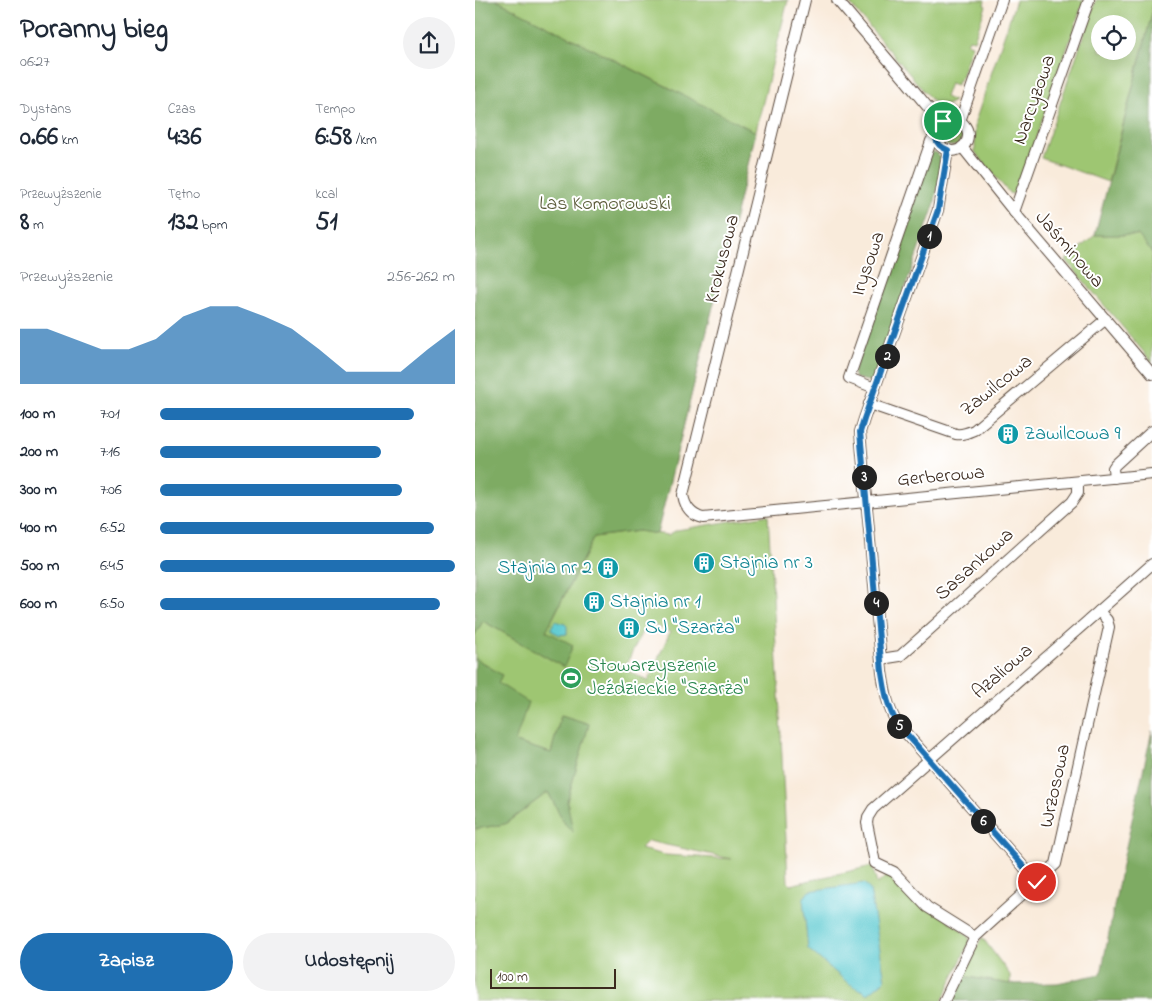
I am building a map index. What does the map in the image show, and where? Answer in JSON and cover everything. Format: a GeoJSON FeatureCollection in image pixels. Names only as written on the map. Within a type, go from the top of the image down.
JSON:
{"type":"FeatureCollection","features":[{"type":"Feature","properties":{"kind":"street","name":"Krokusowa"},"geometry":{"type":"LineString","coordinates":[[703,518],[696,516],[690,511],[684,502],[683,495],[805,0]]}},
{"type":"Feature","properties":{"kind":"street"},"geometry":{"type":"LineString","coordinates":[[837,0],[941,123]]}},
{"type":"Feature","properties":{"kind":"street"},"geometry":{"type":"LineString","coordinates":[[960,122],[1002,0]]}},
{"type":"Feature","properties":{"kind":"street","name":"Narcyzowa"},"geometry":{"type":"LineString","coordinates":[[1014,212],[1089,0]]}},
{"type":"Feature","properties":{"kind":"street"},"geometry":{"type":"LineString","coordinates":[[950,119],[960,122],[965,126],[967,134],[965,143],[955,150],[948,150],[940,146],[936,137],[937,129],[941,123],[950,119]]}},
{"type":"Feature","properties":{"kind":"street","name":"Irysowa"},"geometry":{"type":"LineString","coordinates":[[875,388],[849,378],[931,141],[936,137]]}},
{"type":"Feature","properties":{"kind":"street","name":"Jaśminowa"},"geometry":{"type":"LineString","coordinates":[[961,147],[1152,374]]}},
{"type":"Feature","properties":{"kind":"street"},"geometry":{"type":"LineString","coordinates":[[948,150],[938,210],[860,432],[881,660],[886,697],[893,716],[902,729],[1037,882]]}},
{"type":"Feature","properties":{"kind":"street","name":"Zawilcowa"},"geometry":{"type":"LineString","coordinates":[[869,404],[956,434],[965,434],[973,430],[1106,319]]}},
{"type":"Feature","properties":{"kind":"street"},"geometry":{"type":"LineString","coordinates":[[1114,478],[1113,468],[1115,465],[1152,431]]}},
{"type":"Feature","properties":{"kind":"street","name":"Gerberowa"},"geometry":{"type":"LineString","coordinates":[[703,518],[1152,474]]}},
{"type":"Feature","properties":{"kind":"street","name":"Sasankowa"},"geometry":{"type":"LineString","coordinates":[[881,660],[900,656],[1072,502],[1078,493],[1078,482]]}},
{"type":"Feature","properties":{"kind":"street"},"geometry":{"type":"LineString","coordinates":[[1099,611],[1152,564]]}},
{"type":"Feature","properties":{"kind":"street","name":"Azaliowa"},"geometry":{"type":"LineString","coordinates":[[975,937],[927,908],[894,872],[875,863],[867,823],[870,812],[1099,611]]}},
{"type":"Feature","properties":{"kind":"street","name":"Wrzosowa"},"geometry":{"type":"LineString","coordinates":[[944,1001],[975,937],[1056,864],[1109,627],[1107,620],[1099,611]]}},
{"type":"Feature","properties":{"kind":"green space","name":"Las Komorowski"},"geometry":{"type":"Polygon","coordinates":[[[475,0],[496,0],[756,132],[657,534],[638,531],[594,537],[546,631],[573,645],[564,667],[483,621],[475,635],[475,0]]]}},
{"type":"Feature","properties":{"kind":"green space"},"geometry":{"type":"Polygon","coordinates":[[[496,0],[788,0],[675,461],[475,413],[672,89],[496,0]]]}},
{"type":"Feature","properties":{"kind":"green space"},"geometry":{"type":"Polygon","coordinates":[[[847,0],[985,0],[984,5],[986,6],[974,40],[969,39],[967,43],[972,45],[960,80],[958,80],[957,85],[950,83],[945,97],[954,101],[939,109],[847,0]]]}},
{"type":"Feature","properties":{"kind":"green space"},"geometry":{"type":"Polygon","coordinates":[[[1016,0],[1084,0],[1017,192],[1010,194],[975,152],[975,122],[1016,0]]]}},
{"type":"Feature","properties":{"kind":"green space"},"geometry":{"type":"Polygon","coordinates":[[[1096,0],[1152,0],[1152,13],[1108,182],[1041,158],[1096,0]]]}},
{"type":"Feature","properties":{"kind":"green space"},"geometry":{"type":"Polygon","coordinates":[[[1152,13],[1152,253],[1138,235],[1095,235],[1152,13]]]}},
{"type":"Feature","properties":{"kind":"green space"},"geometry":{"type":"Polygon","coordinates":[[[952,124],[960,127],[963,135],[960,143],[952,146],[944,143],[941,135],[944,127],[952,124]]]}},
{"type":"Feature","properties":{"kind":"green space"},"geometry":{"type":"Polygon","coordinates":[[[934,152],[939,157],[941,171],[934,206],[872,382],[855,378],[853,373],[930,153],[934,152]]]}},
{"type":"Feature","properties":{"kind":"green space"},"geometry":{"type":"Polygon","coordinates":[[[1095,235],[1138,235],[1152,253],[1152,362],[1066,260],[1095,235]]]}},
{"type":"Feature","properties":{"kind":"green space"},"geometry":{"type":"Polygon","coordinates":[[[768,515],[788,882],[790,885],[872,866],[877,884],[889,874],[968,936],[970,941],[942,1001],[475,1001],[475,829],[505,824],[548,792],[565,824],[572,831],[567,801],[589,724],[561,715],[551,753],[515,742],[498,683],[501,675],[475,658],[475,635],[483,621],[564,667],[546,632],[594,537],[638,531],[668,535],[677,530],[768,515]],[[647,622],[624,669],[648,681],[670,632],[647,622]],[[648,841],[640,849],[665,855],[732,859],[648,841]]]}},
{"type":"Feature","properties":{"kind":"green space"},"geometry":{"type":"Polygon","coordinates":[[[475,658],[502,675],[498,683],[528,702],[515,742],[551,753],[561,715],[589,724],[567,801],[573,832],[565,824],[548,792],[505,824],[475,829],[475,658]]]}},
{"type":"Feature","properties":{"kind":"green space"},"geometry":{"type":"Polygon","coordinates":[[[1152,731],[1152,1001],[948,1001],[961,976],[1010,984],[1057,983],[1101,974],[1123,860],[1152,731]]]}},
{"type":"Feature","properties":{"kind":"green space"},"geometry":{"type":"Polygon","coordinates":[[[982,937],[1010,975],[1010,984],[963,976],[982,937]]]}},
{"type":"Feature","properties":{"kind":"water"},"geometry":{"type":"Polygon","coordinates":[[[555,621],[567,626],[567,634],[560,635],[552,631],[551,628],[555,621]]]}},
{"type":"Feature","properties":{"kind":"water"},"geometry":{"type":"Polygon","coordinates":[[[864,883],[870,890],[885,980],[868,994],[848,983],[808,949],[803,899],[809,891],[864,883]]]}},
{"type":"Feature","properties":{"kind":"place","name":"Zawilcowa 9"},"geometry":{"type":"Point","coordinates":[1008,434]}},
{"type":"Feature","properties":{"kind":"place","name":"Stajnia nr 3"},"geometry":{"type":"Point","coordinates":[704,563]}},
{"type":"Feature","properties":{"kind":"place","name":"Stajnia nr 2"},"geometry":{"type":"Point","coordinates":[608,568]}},
{"type":"Feature","properties":{"kind":"place","name":"Stajnia nr 1"},"geometry":{"type":"Point","coordinates":[594,602]}},
{"type":"Feature","properties":{"kind":"place","name":"SJ \"Szarża\""},"geometry":{"type":"Point","coordinates":[629,628]}},
{"type":"Feature","properties":{"kind":"place","name":"Stowarzyszenie Jeździeckie \"Szarża\""},"geometry":{"type":"Point","coordinates":[571,678]}},
{"type":"Feature","properties":{"kind":"route"},"geometry":{"type":"LineString","coordinates":[[943,121],[938,126],[936,137],[942,148],[948,150],[938,210],[860,432],[882,672],[886,697],[897,723],[1037,882]]}}]}
